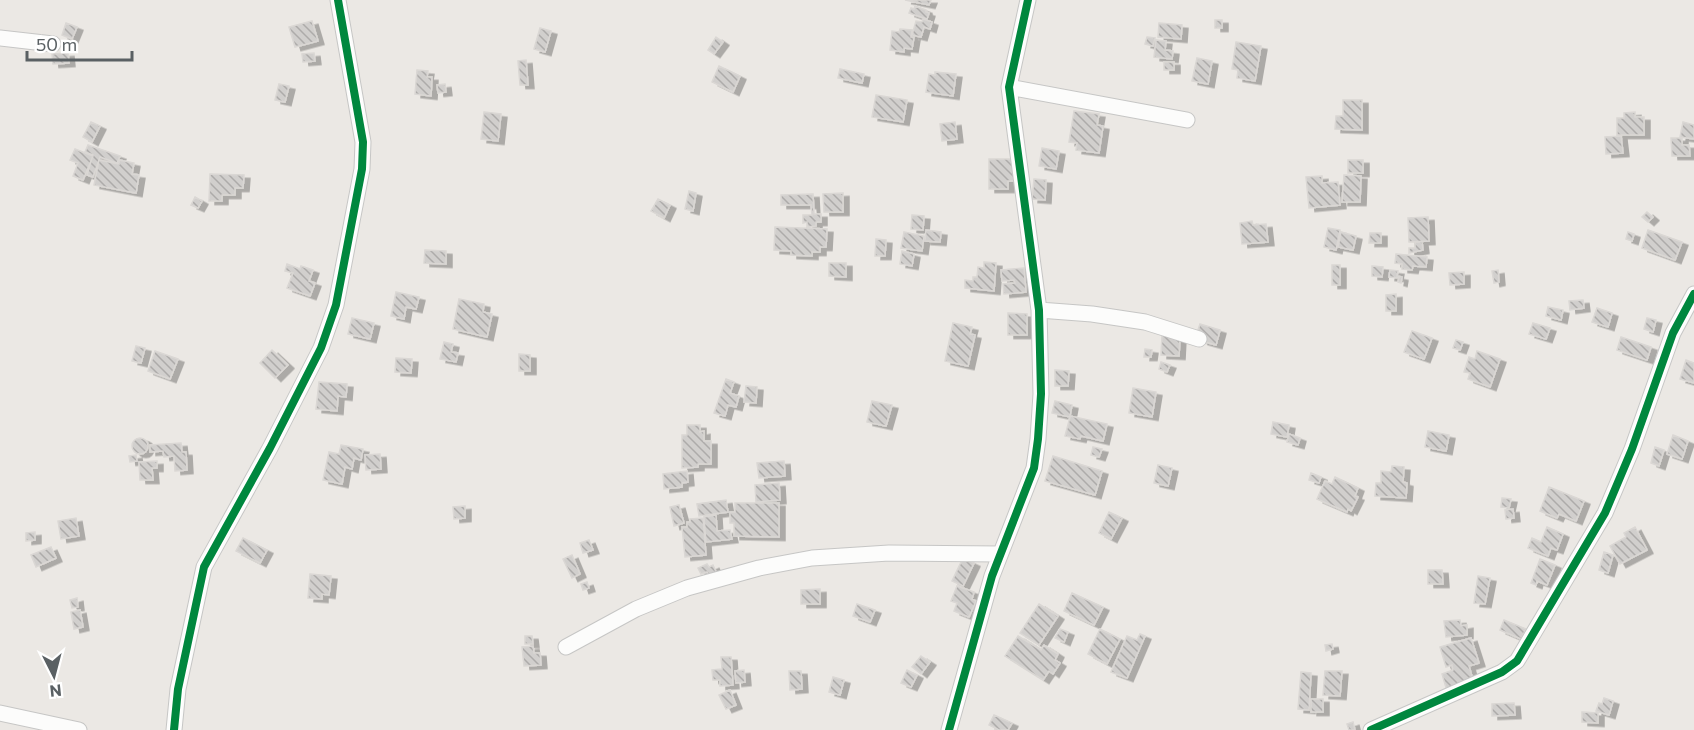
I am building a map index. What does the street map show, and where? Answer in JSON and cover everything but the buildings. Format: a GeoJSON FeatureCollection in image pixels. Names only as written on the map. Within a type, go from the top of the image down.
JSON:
{"type":"FeatureCollection","features":[{"type":"Feature","properties":{"kind":"street"},"geometry":{"type":"LineString","coordinates":[[174,730],[178,689],[204,567],[306,378],[321,348],[336,305],[362,169],[363,142],[338,0]]}},
{"type":"Feature","properties":{"kind":"street"},"geometry":{"type":"LineString","coordinates":[[948,730],[1000,554],[1034,468],[1038,439],[1041,394],[1040,310],[1009,87],[1028,0]]}},
{"type":"Feature","properties":{"kind":"street"},"geometry":{"type":"LineString","coordinates":[[0,38],[53,44]]}},
{"type":"Feature","properties":{"kind":"street"},"geometry":{"type":"LineString","coordinates":[[1009,87],[1187,120]]}},
{"type":"Feature","properties":{"kind":"street"},"geometry":{"type":"LineString","coordinates":[[1371,730],[1502,672],[1517,661],[1605,513],[1632,449],[1673,333],[1694,294]]}},
{"type":"Feature","properties":{"kind":"street"},"geometry":{"type":"LineString","coordinates":[[1040,310],[1092,314],[1145,322],[1200,339]]}},
{"type":"Feature","properties":{"kind":"street"},"geometry":{"type":"LineString","coordinates":[[567,647],[646,604],[687,588],[759,568],[812,558],[889,553],[1000,554]]}},
{"type":"Feature","properties":{"kind":"street"},"geometry":{"type":"LineString","coordinates":[[0,713],[79,730]]}},
{"type":"Feature","properties":{"kind":"cycle path"},"geometry":{"type":"LineString","coordinates":[[174,730],[178,689],[204,567],[270,448],[321,348],[336,305],[362,169],[363,142],[338,0]]}},
{"type":"Feature","properties":{"kind":"cycle path"},"geometry":{"type":"LineString","coordinates":[[949,730],[992,576],[1034,468],[1038,439],[1041,394],[1039,310],[1009,87],[1028,0]]}},
{"type":"Feature","properties":{"kind":"cycle path"},"geometry":{"type":"LineString","coordinates":[[1371,730],[1502,672],[1517,661],[1605,513],[1632,449],[1673,333],[1694,294]]}}]}
